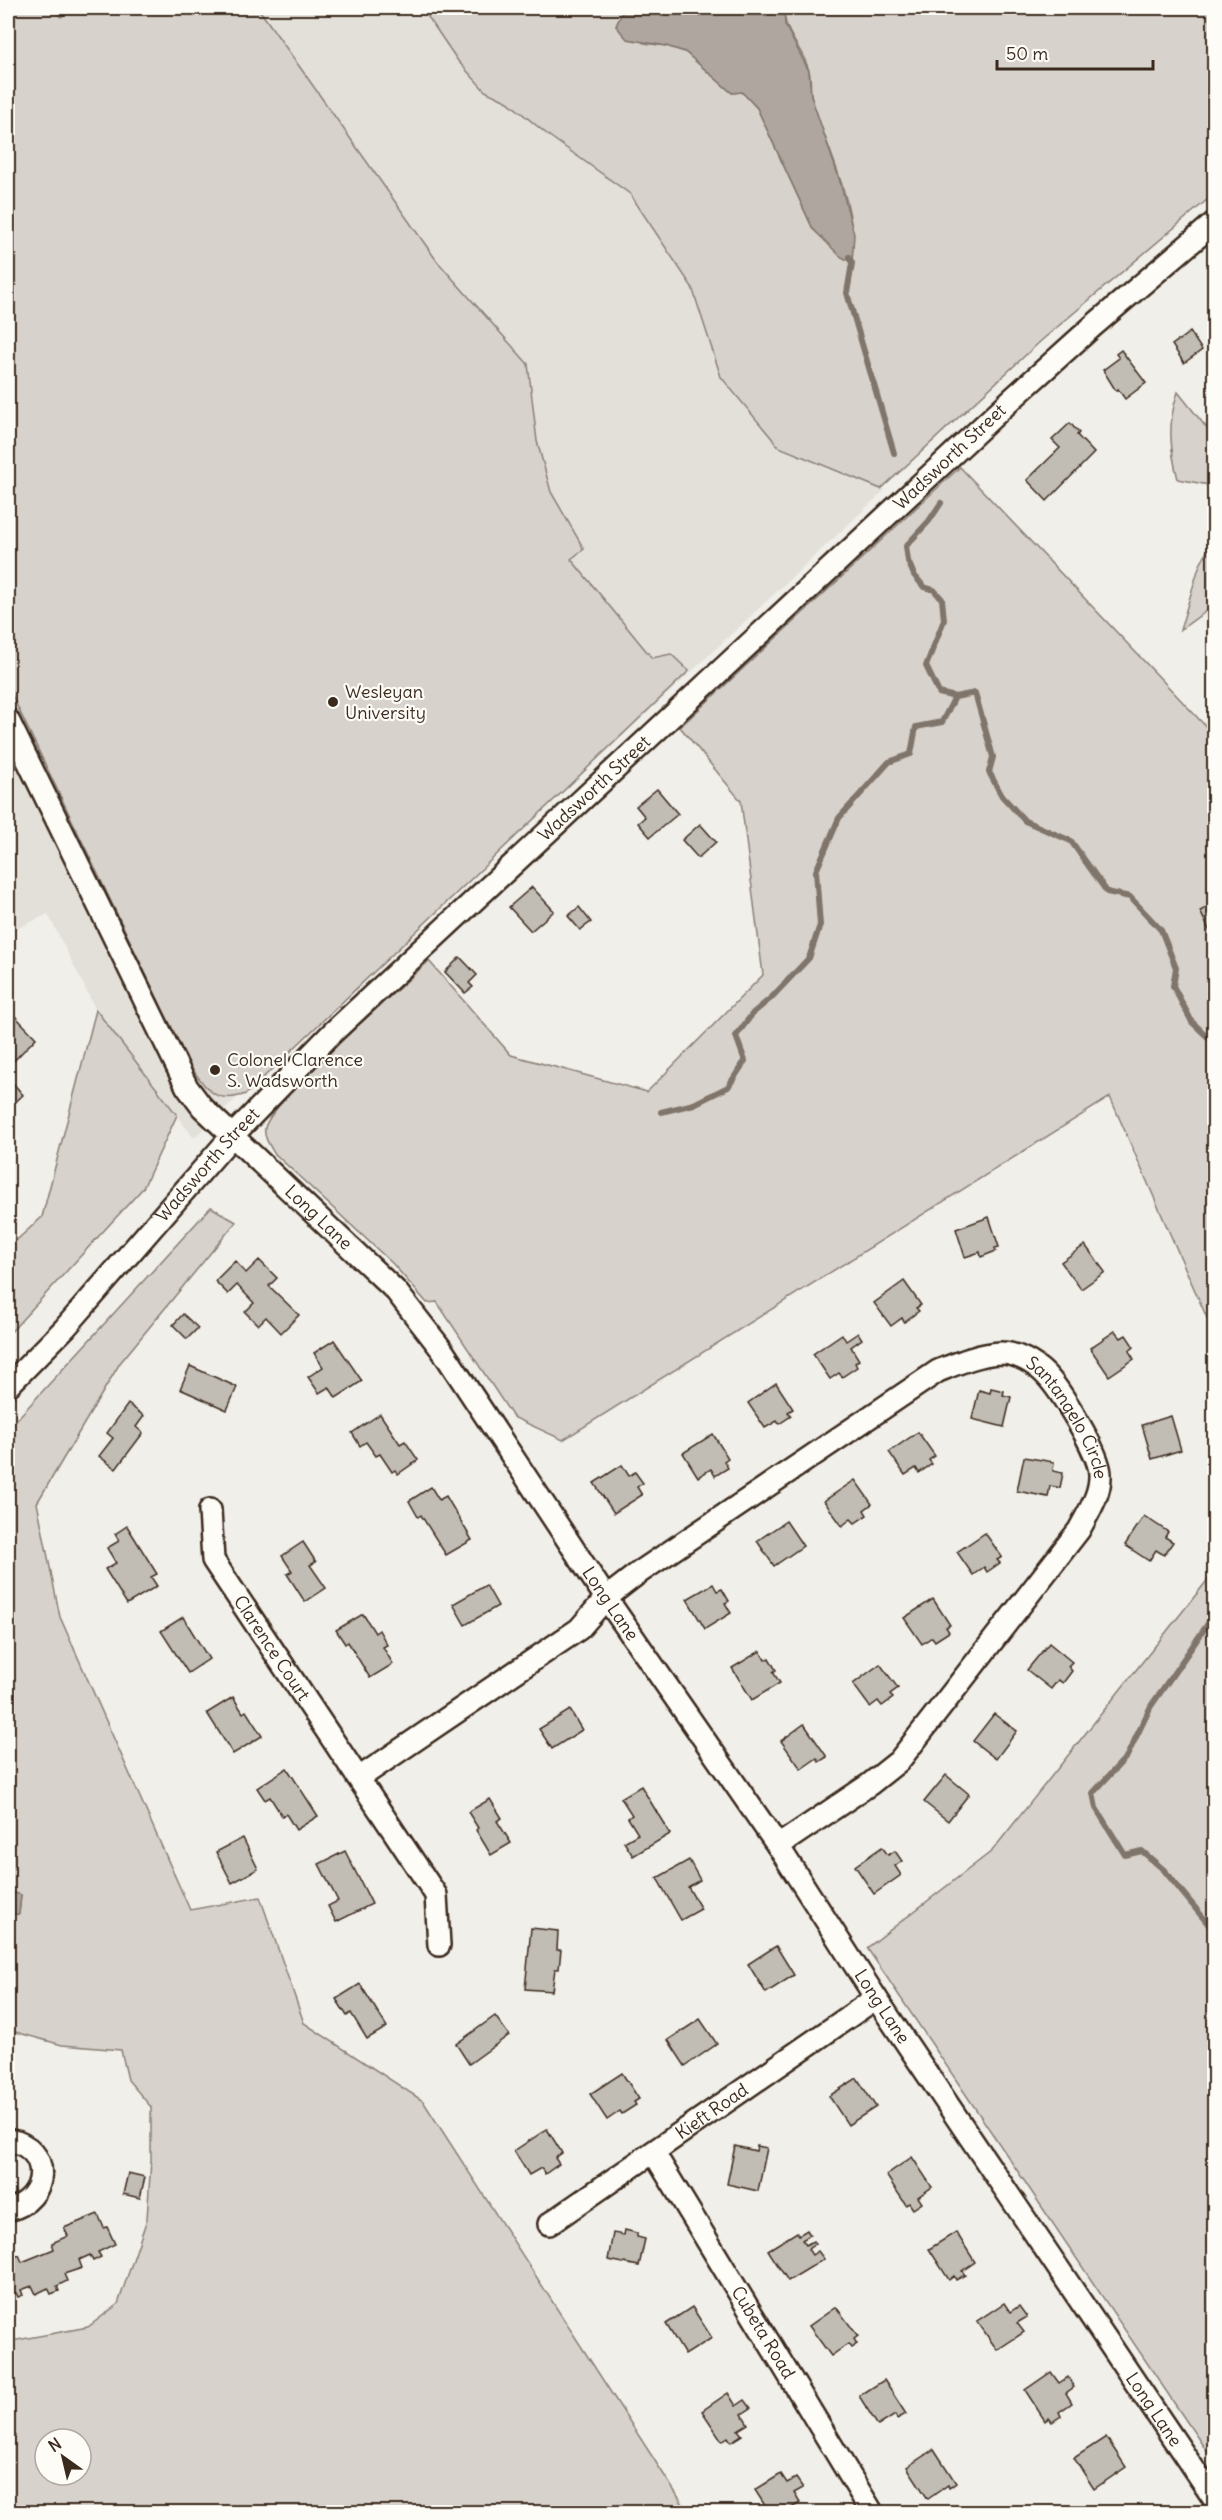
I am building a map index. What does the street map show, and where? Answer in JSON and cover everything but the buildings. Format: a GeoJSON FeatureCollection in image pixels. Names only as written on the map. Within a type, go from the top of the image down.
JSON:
{"type":"FeatureCollection","features":[{"type":"Feature","properties":{"kind":"street","name":"Wadsworth Street"},"geometry":{"type":"LineString","coordinates":[[8,1386],[65,1328],[232,1136],[332,1033],[1012,399],[1093,326],[1215,223]]}},
{"type":"Feature","properties":{"kind":"street","name":"Long Lane"},"geometry":{"type":"LineString","coordinates":[[8,720],[176,1068],[202,1107],[396,1291],[442,1350],[606,1598],[778,1846],[876,1998],[1215,2499]]}},
{"type":"Feature","properties":{"kind":"street","name":"Santangelo Circle"},"geometry":{"type":"LineString","coordinates":[[606,1598],[637,1574],[938,1371],[969,1359],[1002,1353],[1028,1360],[1047,1375],[1093,1446],[1101,1474],[1097,1496],[1078,1530],[898,1761],[870,1784],[778,1846]]}},
{"type":"Feature","properties":{"kind":"street","name":"Clarence Court"},"geometry":{"type":"LineString","coordinates":[[210,1510],[213,1560],[436,1895],[439,1946]]}},
{"type":"Feature","properties":{"kind":"street"},"geometry":{"type":"LineString","coordinates":[[359,1778],[579,1629],[606,1598]]}},
{"type":"Feature","properties":{"kind":"street","name":"Kieft Road"},"geometry":{"type":"LineString","coordinates":[[549,2224],[876,1998]]}},
{"type":"Feature","properties":{"kind":"street"},"geometry":{"type":"LineString","coordinates":[[8,2140],[29,2148],[38,2159],[41,2170],[40,2180],[31,2197],[19,2206],[8,2210]]}},
{"type":"Feature","properties":{"kind":"street","name":"Cubeta Road"},"geometry":{"type":"LineString","coordinates":[[654,2153],[872,2512]]}},
{"type":"Feature","properties":{"kind":"shaded area","name":"Wesleyan University"},"geometry":{"type":"Polygon","coordinates":[[[8,8],[476,8],[486,91],[508,102],[548,135],[630,194],[692,287],[721,377],[779,447],[885,490],[194,1138],[96,1010],[48,914],[8,933],[8,8]]]}},
{"type":"Feature","properties":{"kind":"shaded area","name":"Wesleyan University"},"geometry":{"type":"Polygon","coordinates":[[[8,8],[52,8],[61,17],[71,8],[258,8],[437,261],[528,364],[537,441],[551,492],[584,549],[571,559],[652,658],[671,654],[689,671],[246,1094],[235,1097],[227,1098],[213,1093],[190,1066],[8,687],[8,8]]]}},
{"type":"Feature","properties":{"kind":"shaded area"},"geometry":{"type":"Polygon","coordinates":[[[422,8],[624,8],[616,26],[644,43],[685,52],[732,93],[742,92],[757,108],[813,229],[851,263],[853,243],[847,201],[812,99],[809,71],[790,33],[784,8],[1214,8],[1214,194],[1042,340],[881,489],[779,447],[721,377],[692,287],[630,194],[548,135],[508,102],[485,91],[458,61],[422,8]]]}},
{"type":"Feature","properties":{"kind":"shaded area"},"geometry":{"type":"Polygon","coordinates":[[[624,8],[784,8],[785,25],[809,71],[811,96],[839,178],[854,234],[852,263],[840,256],[813,229],[757,108],[742,92],[732,93],[685,52],[627,39],[616,26],[624,8]]]}},
{"type":"Feature","properties":{"kind":"shaded area"},"geometry":{"type":"Polygon","coordinates":[[[1178,392],[1214,437],[1214,486],[1178,479],[1173,457],[1171,425],[1178,392]]]}},
{"type":"Feature","properties":{"kind":"shaded area"},"geometry":{"type":"Polygon","coordinates":[[[960,467],[1214,735],[1214,1334],[1110,1097],[563,1440],[513,1417],[437,1302],[427,1303],[393,1264],[274,1153],[266,1138],[265,1128],[272,1114],[312,1070],[429,961],[511,1055],[647,1092],[763,975],[741,801],[680,727],[960,467]]]}},
{"type":"Feature","properties":{"kind":"shaded area"},"geometry":{"type":"Polygon","coordinates":[[[1214,537],[1214,605],[1180,630],[1199,567],[1214,537]]]}},
{"type":"Feature","properties":{"kind":"shaded area"},"geometry":{"type":"Polygon","coordinates":[[[96,1010],[177,1115],[143,1188],[8,1335],[8,1248],[42,1217],[96,1010]]]}},
{"type":"Feature","properties":{"kind":"shaded area"},"geometry":{"type":"Polygon","coordinates":[[[211,1207],[236,1222],[120,1363],[37,1503],[60,1617],[190,1910],[260,1897],[304,2023],[423,2101],[688,2512],[8,2512],[8,2336],[12,2341],[88,2327],[118,2304],[147,2219],[151,2160],[151,2107],[128,2080],[121,2050],[62,2045],[8,2030],[8,1915],[19,1914],[21,1895],[8,1891],[8,1679],[12,1672],[8,1663],[8,1429],[211,1207]]]}},
{"type":"Feature","properties":{"kind":"shaded area"},"geometry":{"type":"Polygon","coordinates":[[[1214,1572],[1214,2462],[867,1948],[992,1851],[1214,1572]]]}},
{"type":"Feature","properties":{"kind":"shaded area"},"geometry":{"type":"Polygon","coordinates":[[[8,1891],[21,1895],[19,1914],[8,1915],[8,1891]]]}},
{"type":"Feature","properties":{"kind":"waterway"},"geometry":{"type":"LineString","coordinates":[[849,257],[852,263],[847,293],[894,453]]}},
{"type":"Feature","properties":{"kind":"waterway"},"geometry":{"type":"LineString","coordinates":[[941,503],[929,521],[906,546],[908,561],[914,575],[924,587],[934,590],[942,599],[944,620],[926,666],[939,693],[955,697],[975,693],[993,757],[989,772],[1002,796],[1025,821],[1071,841],[1107,892],[1130,897],[1161,930],[1176,968],[1173,986],[1192,1022],[1214,1043]]}},
{"type":"Feature","properties":{"kind":"waterway"},"geometry":{"type":"LineString","coordinates":[[661,1112],[694,1104],[728,1087],[745,1061],[736,1036],[753,1013],[771,998],[809,958],[820,925],[816,871],[839,818],[889,762],[911,754],[916,727],[942,722],[955,697]]}},
{"type":"Feature","properties":{"kind":"waterway"},"geometry":{"type":"LineString","coordinates":[[1214,1615],[1151,1706],[1127,1756],[1093,1793],[1096,1808],[1125,1855],[1142,1851],[1164,1870],[1214,1931]]}},
{"type":"Feature","properties":{"kind":"place","name":"Wesleyan University"},"geometry":{"type":"Point","coordinates":[333,702]}},
{"type":"Feature","properties":{"kind":"place","name":"Colonel Clarence S. Wadsworth"},"geometry":{"type":"Point","coordinates":[215,1070]}}]}
